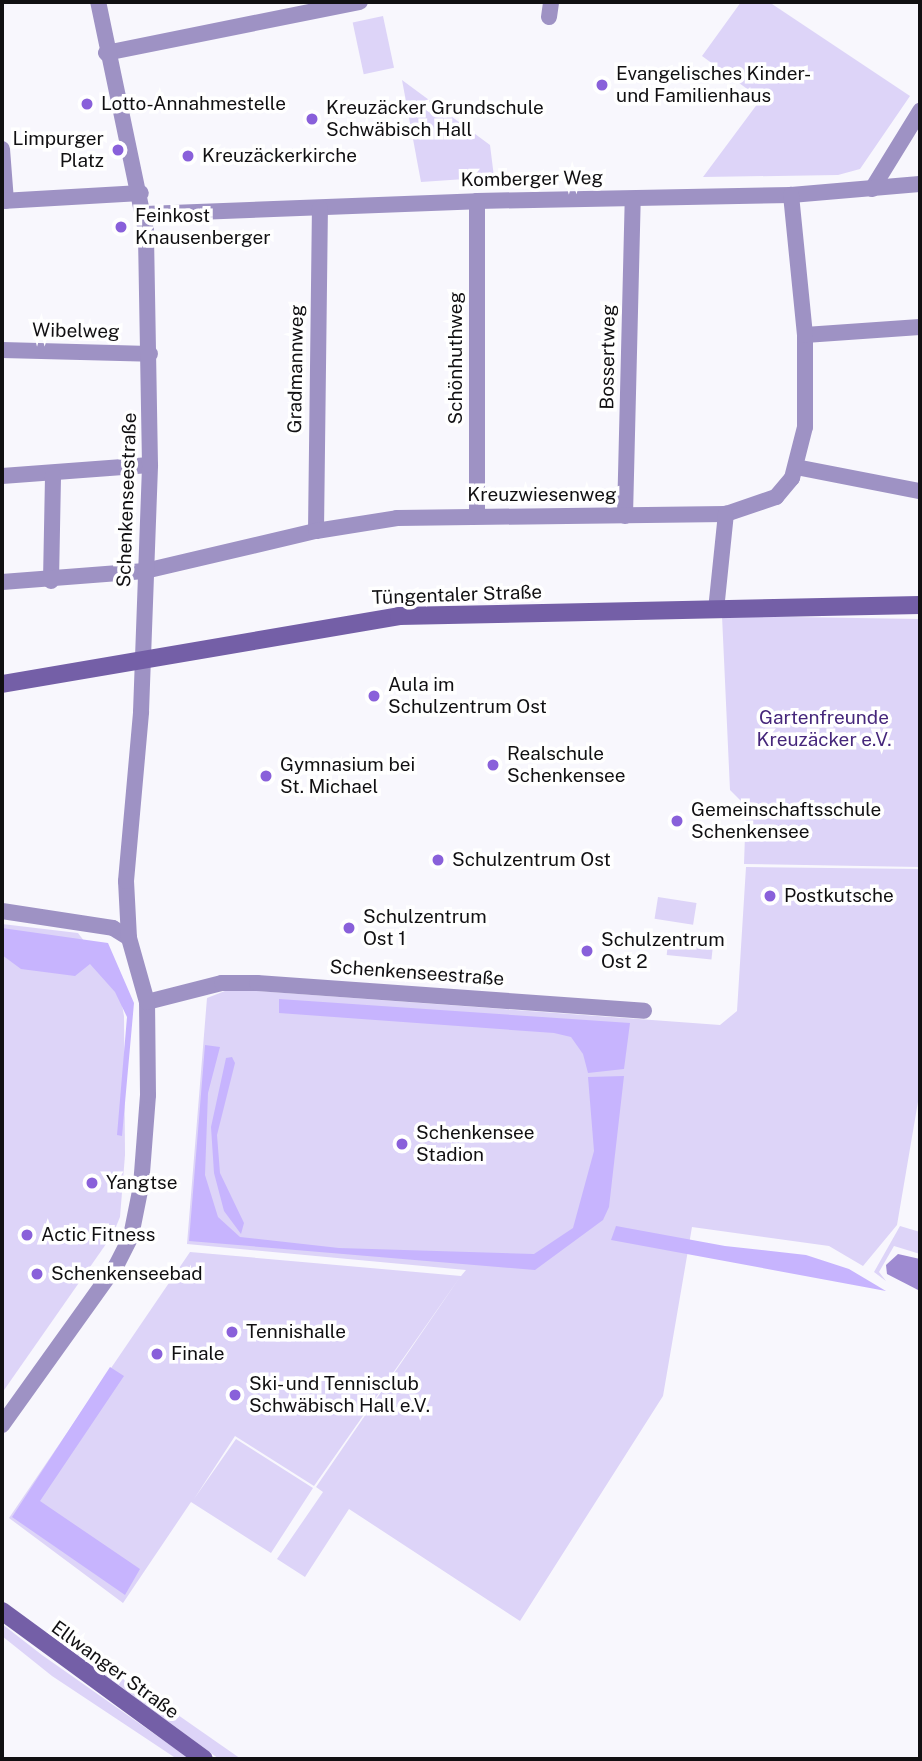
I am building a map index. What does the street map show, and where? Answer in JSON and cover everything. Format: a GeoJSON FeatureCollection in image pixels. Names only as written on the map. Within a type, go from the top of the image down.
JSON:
{"type":"FeatureCollection","features":[{"type":"Feature","properties":{"kind":"street","name":"Schenkenseestraße"},"geometry":{"type":"LineString","coordinates":[[2,1425],[116,1266],[131,1236],[139,1197],[148,1095],[146,1002],[130,938],[126,881],[143,662],[150,466],[150,354],[145,214],[106,53],[99,2]]}},
{"type":"Feature","properties":{"kind":"street"},"geometry":{"type":"LineString","coordinates":[[106,53],[360,2]]}},
{"type":"Feature","properties":{"kind":"street"},"geometry":{"type":"LineString","coordinates":[[873,189],[920,111]]}},
{"type":"Feature","properties":{"kind":"street"},"geometry":{"type":"LineString","coordinates":[[2,149],[4,201],[141,193]]}},
{"type":"Feature","properties":{"kind":"street","name":"Komberger Weg"},"geometry":{"type":"LineString","coordinates":[[145,214],[477,201],[791,195],[920,184]]}},
{"type":"Feature","properties":{"kind":"street","name":"Kreuzwiesenweg"},"geometry":{"type":"LineString","coordinates":[[2,582],[51,581],[145,571],[316,531],[397,518],[477,514],[726,514],[776,497],[796,467],[805,427],[805,335],[791,195]]}},
{"type":"Feature","properties":{"kind":"street","name":"Bossertweg"},"geometry":{"type":"LineString","coordinates":[[625,516],[633,199]]}},
{"type":"Feature","properties":{"kind":"street","name":"Schönhuthweg"},"geometry":{"type":"LineString","coordinates":[[477,201],[477,514]]}},
{"type":"Feature","properties":{"kind":"street","name":"Gradmannweg"},"geometry":{"type":"LineString","coordinates":[[316,531],[320,208]]}},
{"type":"Feature","properties":{"kind":"street"},"geometry":{"type":"LineString","coordinates":[[805,335],[920,327]]}},
{"type":"Feature","properties":{"kind":"street","name":"Wibelweg"},"geometry":{"type":"LineString","coordinates":[[2,351],[150,354]]}},
{"type":"Feature","properties":{"kind":"street"},"geometry":{"type":"LineString","coordinates":[[2,476],[52,475],[150,466]]}},
{"type":"Feature","properties":{"kind":"street"},"geometry":{"type":"LineString","coordinates":[[796,467],[920,491]]}},
{"type":"Feature","properties":{"kind":"street"},"geometry":{"type":"LineString","coordinates":[[51,581],[52,475]]}},
{"type":"Feature","properties":{"kind":"street"},"geometry":{"type":"LineString","coordinates":[[716,610],[726,514]]}},
{"type":"Feature","properties":{"kind":"street","name":"Tüngentaler Straße"},"geometry":{"type":"LineString","coordinates":[[2,684],[143,662],[255,637],[399,616],[920,605]]}},
{"type":"Feature","properties":{"kind":"street"},"geometry":{"type":"LineString","coordinates":[[2,911],[113,928],[130,938]]}},
{"type":"Feature","properties":{"kind":"street","name":"Schenkenseestraße"},"geometry":{"type":"LineString","coordinates":[[146,1002],[222,983],[257,983],[645,1011]]}},
{"type":"Feature","properties":{"kind":"street","name":"Ellwanger Straße"},"geometry":{"type":"LineString","coordinates":[[2,1611],[204,1759]]}},
{"type":"Feature","properties":{"kind":"green space"},"geometry":{"type":"Polygon","coordinates":[[[741,2],[769,2],[910,96],[860,169],[838,175],[703,177],[761,99],[702,56],[741,2]]]}},
{"type":"Feature","properties":{"kind":"green space"},"geometry":{"type":"Polygon","coordinates":[[[383,16],[394,68],[364,74],[353,22],[383,16]]]}},
{"type":"Feature","properties":{"kind":"green space"},"geometry":{"type":"Polygon","coordinates":[[[402,80],[490,145],[494,177],[421,182],[402,80]]]}},
{"type":"Feature","properties":{"kind":"green space","name":"Gartenfreunde Kreuzäcker e.V."},"geometry":{"type":"Polygon","coordinates":[[[722,616],[920,619],[920,867],[744,864],[746,806],[730,790],[722,616]]]}},
{"type":"Feature","properties":{"kind":"green space"},"geometry":{"type":"Polygon","coordinates":[[[746,867],[920,869],[920,1090],[897,1225],[863,1266],[829,1246],[692,1227],[663,1396],[520,1621],[349,1509],[305,1577],[277,1559],[323,1492],[316,1487],[460,1277],[314,1486],[235,1436],[194,1499],[236,1439],[313,1488],[271,1553],[191,1502],[123,1603],[9,1518],[190,1252],[461,1276],[466,1270],[187,1244],[207,998],[230,989],[720,1025],[737,1011],[746,867]]]}},
{"type":"Feature","properties":{"kind":"green space"},"geometry":{"type":"Polygon","coordinates":[[[658,897],[697,903],[693,925],[655,919],[658,897]]]}},
{"type":"Feature","properties":{"kind":"green space"},"geometry":{"type":"Polygon","coordinates":[[[2,924],[78,933],[119,987],[124,1016],[125,1155],[120,1217],[113,1234],[2,1393],[2,924]]]}},
{"type":"Feature","properties":{"kind":"green space"},"geometry":{"type":"Polygon","coordinates":[[[669,933],[714,938],[711,960],[667,955],[669,933]]]}},
{"type":"Feature","properties":{"kind":"green space"},"geometry":{"type":"Polygon","coordinates":[[[900,1226],[920,1232],[920,1254],[894,1246],[879,1272],[886,1281],[874,1272],[900,1226]]]}},
{"type":"Feature","properties":{"kind":"green space"},"geometry":{"type":"Polygon","coordinates":[[[2,1624],[190,1759],[177,1759],[52,1676],[2,1636],[2,1624]]]}},
{"type":"Feature","properties":{"kind":"green space"},"geometry":{"type":"Polygon","coordinates":[[[55,1638],[145,1692],[241,1759],[219,1759],[55,1638]]]}},
{"type":"Feature","properties":{"kind":"shaded area"},"geometry":{"type":"Polygon","coordinates":[[[2,928],[108,943],[134,1003],[122,1136],[117,1135],[127,1017],[115,992],[90,964],[75,976],[21,969],[2,955],[2,928]]]}},
{"type":"Feature","properties":{"kind":"shaded area"},"geometry":{"type":"Polygon","coordinates":[[[279,999],[630,1023],[624,1069],[588,1073],[583,1054],[571,1037],[554,1033],[279,1013],[279,999]]]}},
{"type":"Feature","properties":{"kind":"shaded area"},"geometry":{"type":"Polygon","coordinates":[[[205,1045],[220,1047],[208,1093],[205,1175],[218,1217],[240,1237],[339,1248],[534,1254],[573,1228],[594,1151],[588,1077],[624,1076],[609,1207],[603,1220],[535,1270],[189,1241],[205,1045]]]}},
{"type":"Feature","properties":{"kind":"shaded area"},"geometry":{"type":"Polygon","coordinates":[[[232,1057],[235,1063],[217,1135],[220,1173],[244,1223],[241,1234],[224,1211],[214,1173],[211,1127],[226,1058],[232,1057]]]}},
{"type":"Feature","properties":{"kind":"shaded area"},"geometry":{"type":"Polygon","coordinates":[[[616,1226],[725,1246],[806,1255],[849,1269],[886,1291],[611,1240],[616,1226]]]}},
{"type":"Feature","properties":{"kind":"shaded area"},"geometry":{"type":"Polygon","coordinates":[[[898,1254],[920,1259],[920,1291],[887,1274],[886,1265],[898,1254]]]}},
{"type":"Feature","properties":{"kind":"shaded area"},"geometry":{"type":"Polygon","coordinates":[[[110,1367],[124,1376],[40,1501],[140,1569],[125,1595],[12,1517],[110,1367]]]}},
{"type":"Feature","properties":{"kind":"place","name":"Evangelisches Kinder- und Familienhaus"},"geometry":{"type":"Point","coordinates":[602,85]}},
{"type":"Feature","properties":{"kind":"place","name":"Lotto-Annahmestelle"},"geometry":{"type":"Point","coordinates":[87,104]}},
{"type":"Feature","properties":{"kind":"place","name":"Kreuzäcker Grundschule Schwäbisch Hall"},"geometry":{"type":"Point","coordinates":[312,119]}},
{"type":"Feature","properties":{"kind":"place","name":"Limpurger Platz"},"geometry":{"type":"Point","coordinates":[118,150]}},
{"type":"Feature","properties":{"kind":"place","name":"Kreuzäckerkirche"},"geometry":{"type":"Point","coordinates":[188,156]}},
{"type":"Feature","properties":{"kind":"place","name":"Feinkost Knausenberger"},"geometry":{"type":"Point","coordinates":[121,227]}},
{"type":"Feature","properties":{"kind":"place","name":"Aula im Schulzentrum Ost"},"geometry":{"type":"Point","coordinates":[374,696]}},
{"type":"Feature","properties":{"kind":"place","name":"Realschule Schenkensee"},"geometry":{"type":"Point","coordinates":[493,765]}},
{"type":"Feature","properties":{"kind":"place","name":"Gymnasium bei St. Michael"},"geometry":{"type":"Point","coordinates":[266,776]}},
{"type":"Feature","properties":{"kind":"place","name":"Gemeinschaftsschule Schenkensee"},"geometry":{"type":"Point","coordinates":[677,821]}},
{"type":"Feature","properties":{"kind":"place","name":"Schulzentrum Ost"},"geometry":{"type":"Point","coordinates":[438,860]}},
{"type":"Feature","properties":{"kind":"place","name":"Postkutsche"},"geometry":{"type":"Point","coordinates":[770,896]}},
{"type":"Feature","properties":{"kind":"place","name":"Schulzentrum Ost 1"},"geometry":{"type":"Point","coordinates":[349,928]}},
{"type":"Feature","properties":{"kind":"place","name":"Schulzentrum Ost 2"},"geometry":{"type":"Point","coordinates":[587,951]}},
{"type":"Feature","properties":{"kind":"place","name":"Schenkensee Stadion"},"geometry":{"type":"Point","coordinates":[402,1144]}},
{"type":"Feature","properties":{"kind":"place","name":"Yangtse"},"geometry":{"type":"Point","coordinates":[92,1183]}},
{"type":"Feature","properties":{"kind":"place","name":"Actic Fitness"},"geometry":{"type":"Point","coordinates":[27,1235]}},
{"type":"Feature","properties":{"kind":"place","name":"Schenkenseebad"},"geometry":{"type":"Point","coordinates":[37,1274]}},
{"type":"Feature","properties":{"kind":"place","name":"Tennishalle"},"geometry":{"type":"Point","coordinates":[232,1332]}},
{"type":"Feature","properties":{"kind":"place","name":"Finale"},"geometry":{"type":"Point","coordinates":[157,1354]}},
{"type":"Feature","properties":{"kind":"place","name":"Ski- und Tennisclub Schwäbisch Hall e.V."},"geometry":{"type":"Point","coordinates":[235,1395]}}]}
